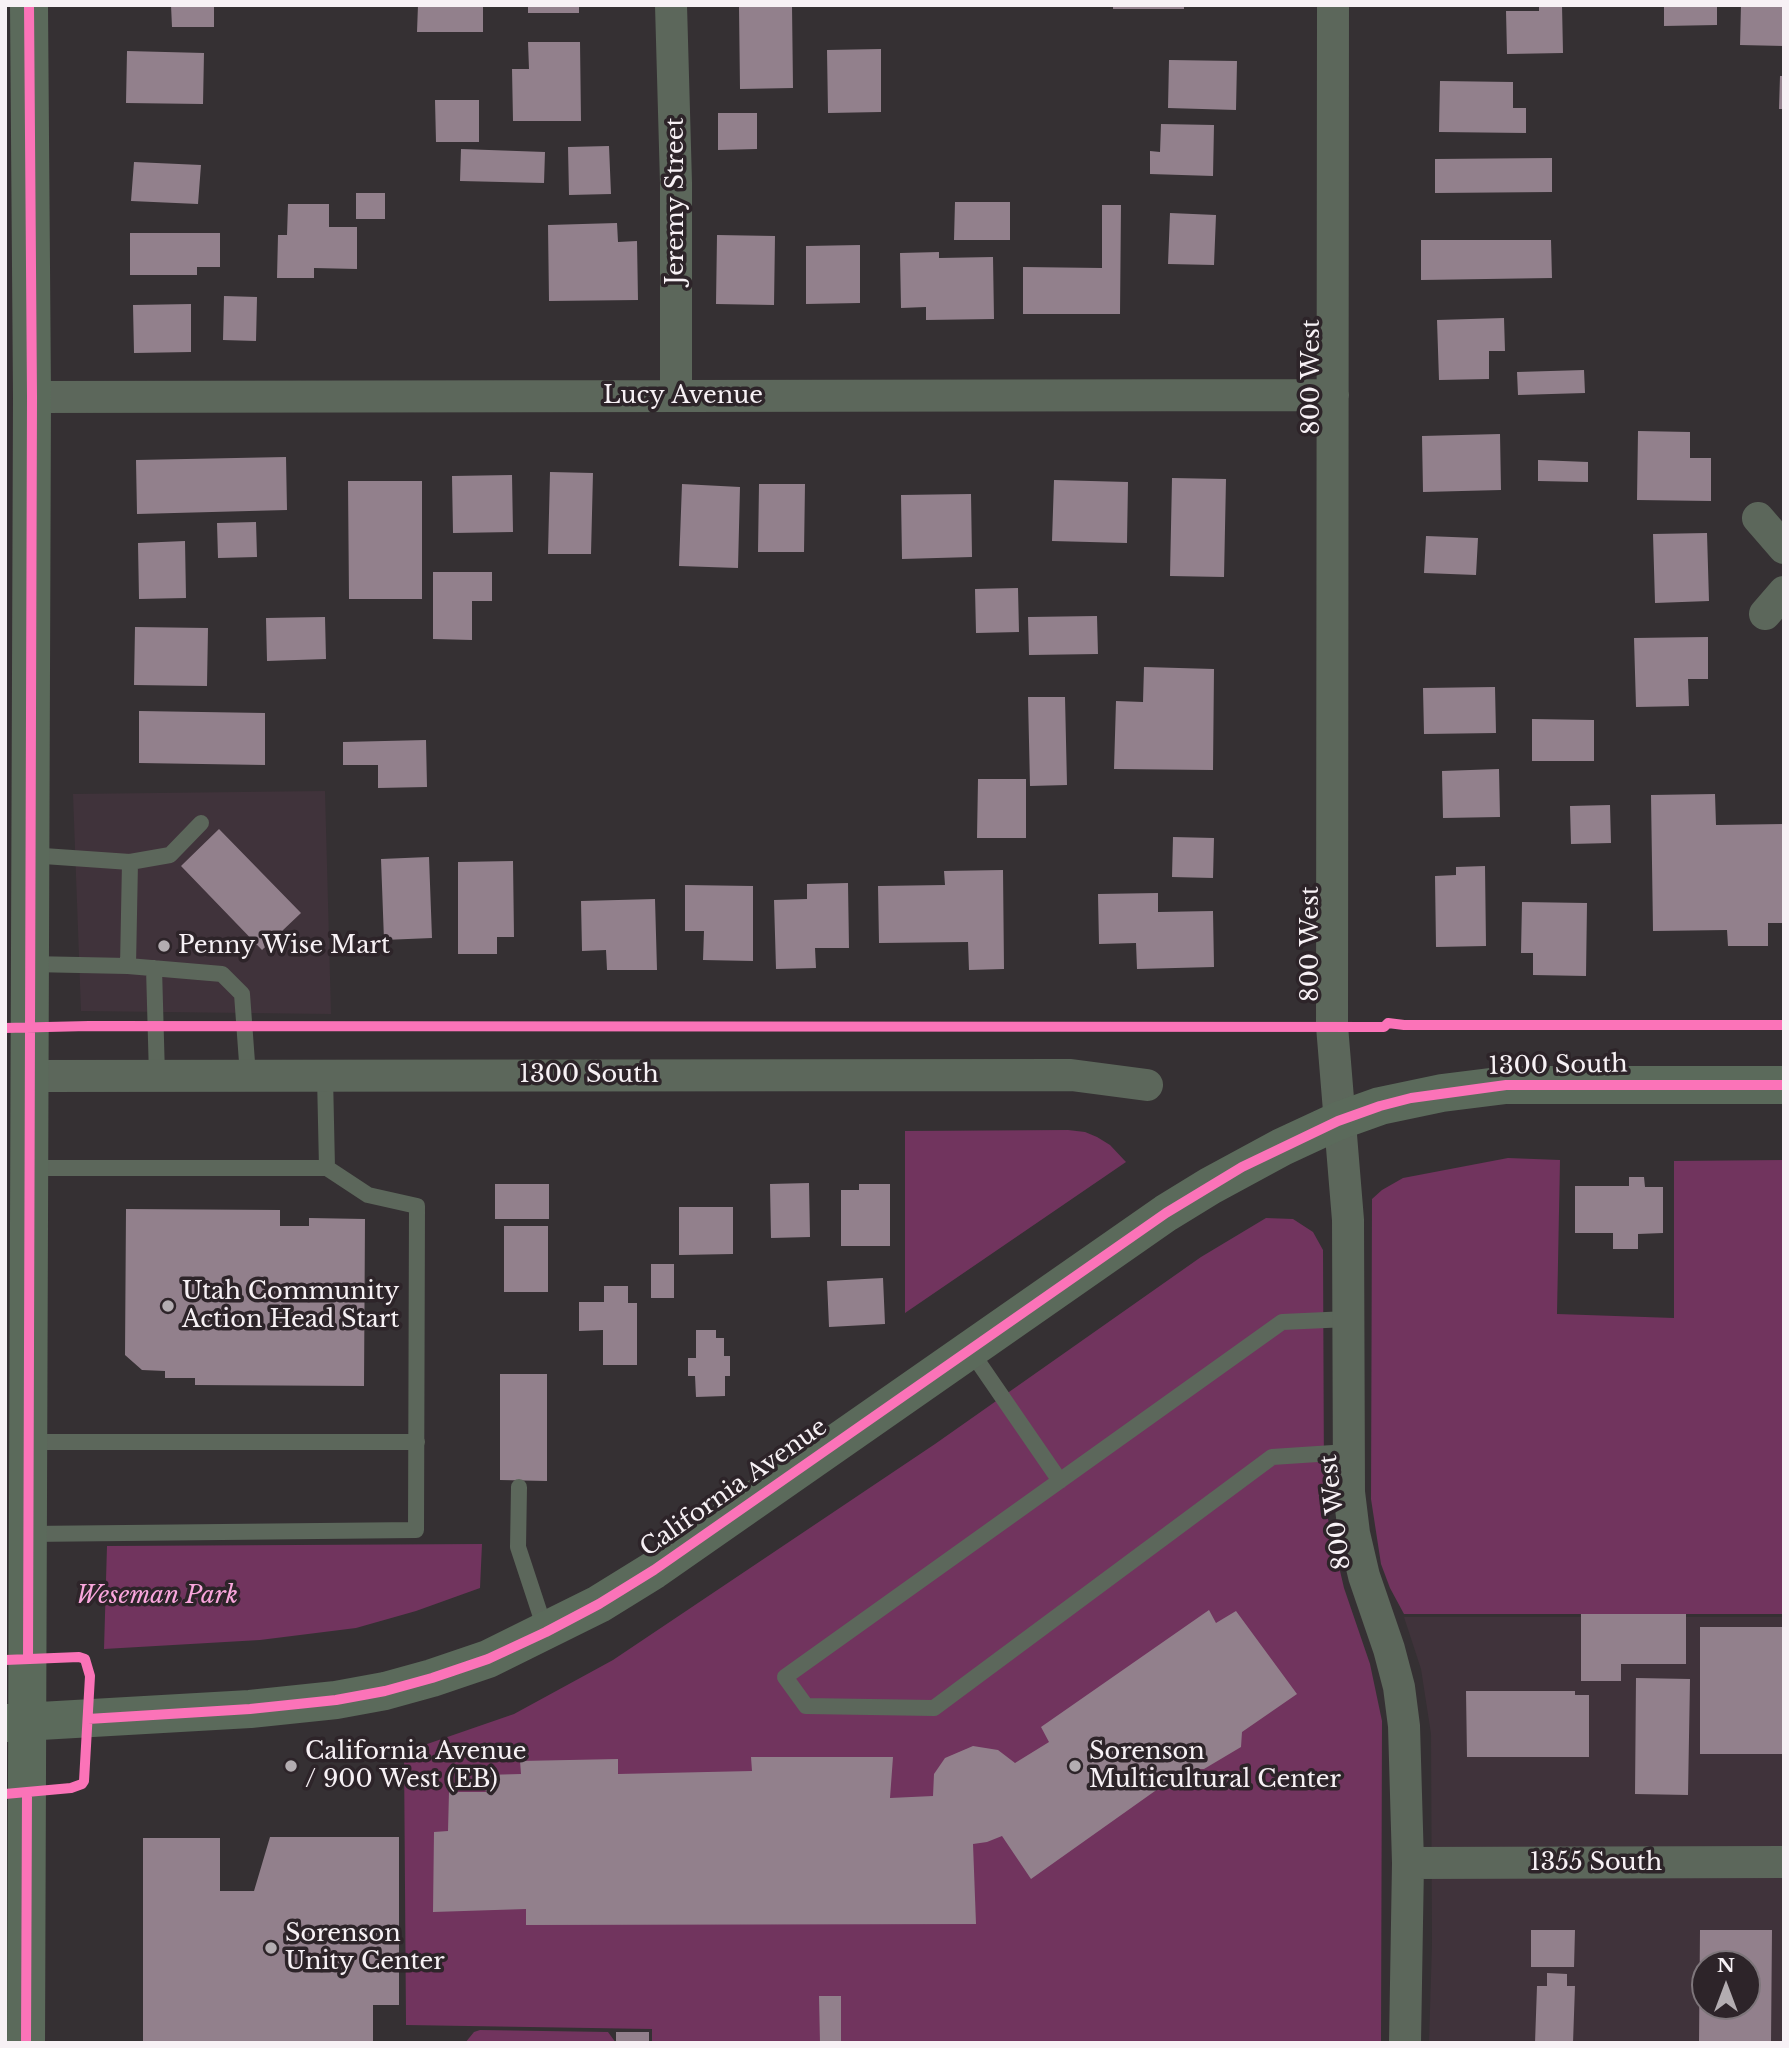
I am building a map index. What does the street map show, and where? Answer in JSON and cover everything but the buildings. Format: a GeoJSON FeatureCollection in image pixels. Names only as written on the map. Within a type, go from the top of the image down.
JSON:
{"type":"FeatureCollection","features":[{"type":"Feature","properties":{"kind":"main road"},"geometry":{"type":"LineString","coordinates":[[26,2043],[16,1722],[28,1534],[29,1442],[32,397],[30,5]]}},
{"type":"Feature","properties":{"kind":"main road","name":"1300 South"},"geometry":{"type":"LineString","coordinates":[[1338,1121],[1411,1098],[1506,1086],[1784,1085]]}},
{"type":"Feature","properties":{"kind":"main road","name":"California Avenue"},"geometry":{"type":"LineString","coordinates":[[16,1722],[238,1710],[336,1700],[385,1691],[488,1659],[599,1604],[654,1570],[1167,1213],[1242,1167],[1338,1121]]}},
{"type":"Feature","properties":{"kind":"street","name":"Jeremy Street"},"geometry":{"type":"LineString","coordinates":[[671,5],[676,183],[676,396]]}},
{"type":"Feature","properties":{"kind":"street","name":"800 West"},"geometry":{"type":"LineString","coordinates":[[1333,5],[1332,1026],[1348,1220],[1349,1492],[1356,1543],[1364,1576],[1390,1650],[1405,1726],[1408,1863],[1405,2043]]}},
{"type":"Feature","properties":{"kind":"street","name":"Lucy Avenue"},"geometry":{"type":"LineString","coordinates":[[32,397],[1334,395]]}},
{"type":"Feature","properties":{"kind":"street"},"geometry":{"type":"LineString","coordinates":[[1758,518],[1784,548]]}},
{"type":"Feature","properties":{"kind":"street","name":"1300 South"},"geometry":{"type":"LineString","coordinates":[[30,1076],[1072,1075],[1147,1085]]}},
{"type":"Feature","properties":{"kind":"street","name":"1355 South"},"geometry":{"type":"LineString","coordinates":[[1408,1863],[1784,1862]]}},
{"type":"Feature","properties":{"kind":"lane"},"geometry":{"type":"LineString","coordinates":[[29,855],[130,862],[170,855],[201,823]]}},
{"type":"Feature","properties":{"kind":"lane"},"geometry":{"type":"LineString","coordinates":[[128,965],[130,862]]}},
{"type":"Feature","properties":{"kind":"lane"},"geometry":{"type":"LineString","coordinates":[[30,964],[128,965],[222,974],[242,994],[248,1076]]}},
{"type":"Feature","properties":{"kind":"lane"},"geometry":{"type":"LineString","coordinates":[[154,968],[157,1076]]}},
{"type":"Feature","properties":{"kind":"lane"},"geometry":{"type":"LineString","coordinates":[[325,1076],[327,1168]]}},
{"type":"Feature","properties":{"kind":"lane"},"geometry":{"type":"LineString","coordinates":[[28,1534],[416,1530],[417,1442],[417,1206],[368,1195],[327,1168],[30,1168]]}},
{"type":"Feature","properties":{"kind":"lane"},"geometry":{"type":"LineString","coordinates":[[1349,1319],[1282,1322],[785,1677],[806,1706],[934,1708],[1272,1457],[1349,1452]]}},
{"type":"Feature","properties":{"kind":"lane"},"geometry":{"type":"LineString","coordinates":[[970,1350],[1060,1481]]}},
{"type":"Feature","properties":{"kind":"lane"},"geometry":{"type":"LineString","coordinates":[[29,1442],[417,1442]]}},
{"type":"Feature","properties":{"kind":"lane"},"geometry":{"type":"LineString","coordinates":[[519,1487],[518,1547],[546,1632]]}},
{"type":"Feature","properties":{"kind":"shaded area"},"geometry":{"type":"Polygon","coordinates":[[[325,791],[331,1014],[81,1011],[73,794],[325,791]]]}},
{"type":"Feature","properties":{"kind":"shaded area"},"geometry":{"type":"Polygon","coordinates":[[[1404,1617],[1784,1617],[1784,2043],[1429,2043],[1432,1944],[1431,1734],[1421,1669],[1404,1617]]]}},
{"type":"Feature","properties":{"kind":"green space"},"geometry":{"type":"Polygon","coordinates":[[[1068,1130],[1097,1137],[1110,1145],[1126,1162],[905,1313],[905,1131],[1068,1130]]]}},
{"type":"Feature","properties":{"kind":"green space"},"geometry":{"type":"Polygon","coordinates":[[[1508,1158],[1560,1160],[1557,1314],[1674,1318],[1674,1161],[1784,1160],[1784,1614],[1404,1614],[1381,1564],[1371,1499],[1372,1199],[1403,1178],[1508,1158]]]}},
{"type":"Feature","properties":{"kind":"green space"},"geometry":{"type":"Polygon","coordinates":[[[1266,1218],[1293,1219],[1313,1232],[1323,1250],[1324,1484],[1327,1515],[1344,1588],[1370,1664],[1382,1721],[1381,2043],[652,2043],[652,2029],[406,2025],[404,1752],[514,1714],[613,1660],[935,1444],[1201,1257],[1266,1218]]]}},
{"type":"Feature","properties":{"kind":"green space","name":"Weseman Park"},"geometry":{"type":"Polygon","coordinates":[[[482,1544],[480,1588],[416,1611],[356,1628],[260,1640],[104,1649],[107,1546],[482,1544]]]}},
{"type":"Feature","properties":{"kind":"green space"},"geometry":{"type":"Polygon","coordinates":[[[474,2032],[608,2032],[616,2043],[465,2043],[474,2032]]]}},
{"type":"Feature","properties":{"kind":"cycle path"},"geometry":{"type":"LineString","coordinates":[[28,1658],[32,397],[29,5]]}},
{"type":"Feature","properties":{"kind":"cycle path"},"geometry":{"type":"LineString","coordinates":[[5,1028],[1384,1027],[1388,1023],[1784,1025]]}},
{"type":"Feature","properties":{"kind":"cycle path"},"geometry":{"type":"LineString","coordinates":[[88,1719],[250,1709],[336,1700],[385,1691],[488,1659],[546,1632],[599,1604],[654,1570],[1166,1213],[1242,1167],[1338,1121],[1411,1098],[1506,1085],[1784,1085]]}},
{"type":"Feature","properties":{"kind":"cycle path"},"geometry":{"type":"LineString","coordinates":[[5,1660],[79,1657],[85,1659],[90,1676],[82,1784],[71,1788],[5,1794]]}},
{"type":"Feature","properties":{"kind":"cycle path"},"geometry":{"type":"LineString","coordinates":[[26,2043],[27,1792]]}},
{"type":"Feature","properties":{"kind":"place","name":"Penny Wise Mart"},"geometry":{"type":"Point","coordinates":[164,946]}},
{"type":"Feature","properties":{"kind":"place","name":"Utah Community Action Head Start"},"geometry":{"type":"Point","coordinates":[168,1306]}},
{"type":"Feature","properties":{"kind":"place","name":"California Avenue / 900 West (EB)"},"geometry":{"type":"Point","coordinates":[291,1766]}},
{"type":"Feature","properties":{"kind":"place","name":"Sorenson Multicultural Center"},"geometry":{"type":"Point","coordinates":[1075,1766]}},
{"type":"Feature","properties":{"kind":"place","name":"Sorenson Unity Center"},"geometry":{"type":"Point","coordinates":[271,1948]}}]}
